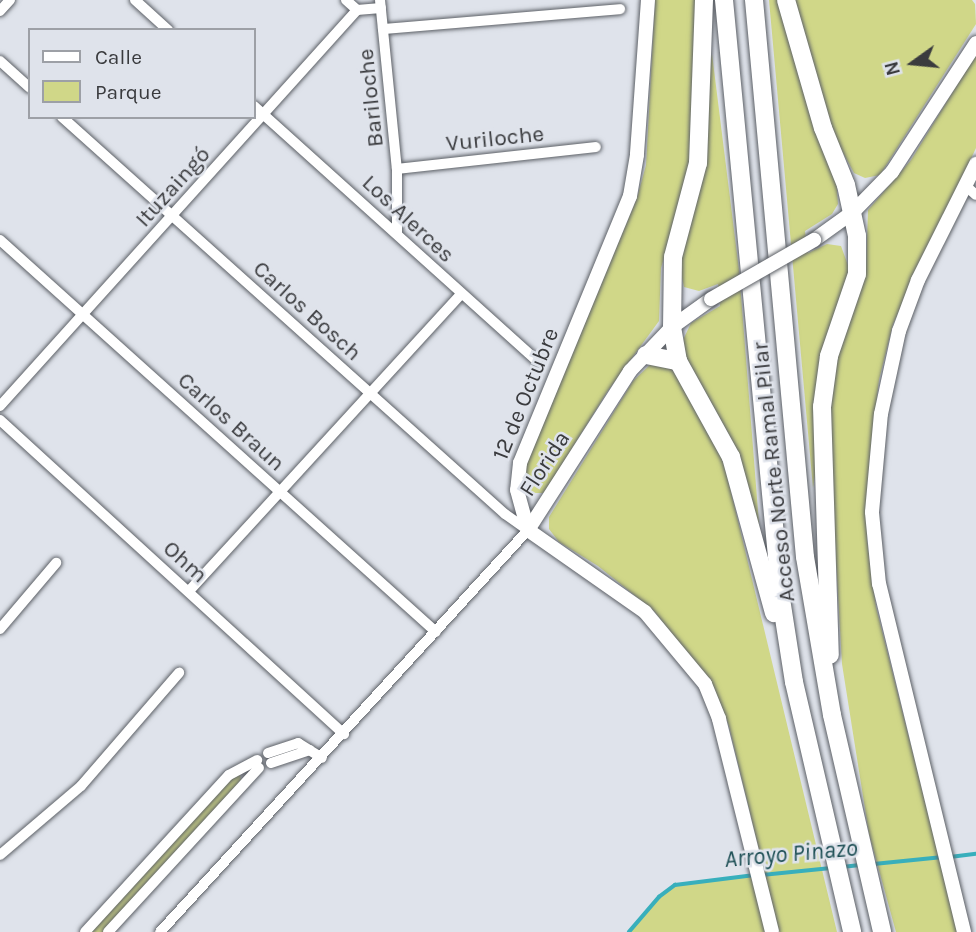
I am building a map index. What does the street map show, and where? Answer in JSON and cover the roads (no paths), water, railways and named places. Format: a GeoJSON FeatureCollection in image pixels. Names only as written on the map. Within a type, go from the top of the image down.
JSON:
{"type":"FeatureCollection","features":[{"type":"Feature","properties":{"kind":"highway"},"geometry":{"type":"LineString","coordinates":[[705,0],[698,163],[673,257],[672,327],[678,361],[731,457],[794,682]]}},
{"type":"Feature","properties":{"kind":"highway","name":"Acceso Norte Ramal Pilar"},"geometry":{"type":"LineString","coordinates":[[724,0],[774,545],[794,682],[827,836],[852,932]]}},
{"type":"Feature","properties":{"kind":"highway","name":"Acceso Norte Ramal Pilar"},"geometry":{"type":"LineString","coordinates":[[754,0],[803,543],[832,715],[857,834],[882,932]]}},
{"type":"Feature","properties":{"kind":"highway"},"geometry":{"type":"LineString","coordinates":[[786,0],[853,212],[857,274],[830,356],[822,407],[832,715]]}},
{"type":"Feature","properties":{"kind":"highway"},"geometry":{"type":"LineString","coordinates":[[646,355],[678,361]]}},
{"type":"Feature","properties":{"kind":"street"},"geometry":{"type":"LineString","coordinates":[[0,11],[10,0]]}},
{"type":"Feature","properties":{"kind":"street"},"geometry":{"type":"LineString","coordinates":[[135,0],[166,28]]}},
{"type":"Feature","properties":{"kind":"street"},"geometry":{"type":"LineString","coordinates":[[346,0],[357,10],[380,4]]}},
{"type":"Feature","properties":{"kind":"street","name":"12 de Octubre"},"geometry":{"type":"LineString","coordinates":[[528,530],[517,490],[520,463],[622,219],[634,178],[648,0]]}},
{"type":"Feature","properties":{"kind":"street","name":"Bariloche"},"geometry":{"type":"LineString","coordinates":[[380,4],[397,169],[397,234]]}},
{"type":"Feature","properties":{"kind":"street"},"geometry":{"type":"LineString","coordinates":[[383,29],[620,9]]}},
{"type":"Feature","properties":{"kind":"street","name":"Ituzaingó"},"geometry":{"type":"LineString","coordinates":[[0,406],[357,10]]}},
{"type":"Feature","properties":{"kind":"street","name":"Florida"},"geometry":{"type":"LineString","coordinates":[[160,932],[528,530],[646,355],[672,327],[711,299],[814,240],[853,212],[903,158],[976,43]]}},
{"type":"Feature","properties":{"kind":"street"},"geometry":{"type":"LineString","coordinates":[[0,61],[28,86]]}},
{"type":"Feature","properties":{"kind":"street","name":"Los Alerces"},"geometry":{"type":"LineString","coordinates":[[256,108],[536,360]]}},
{"type":"Feature","properties":{"kind":"street","name":"Carlos Bosch"},"geometry":{"type":"LineString","coordinates":[[64,119],[505,514],[528,530]]}},
{"type":"Feature","properties":{"kind":"street","name":"Vuriloche"},"geometry":{"type":"LineString","coordinates":[[397,169],[596,147]]}},
{"type":"Feature","properties":{"kind":"street"},"geometry":{"type":"LineString","coordinates":[[964,932],[878,584],[872,512],[881,414],[899,331],[918,280],[971,190],[976,164]]}},
{"type":"Feature","properties":{"kind":"street","name":"Carlos Braun"},"geometry":{"type":"LineString","coordinates":[[0,240],[436,632]]}},
{"type":"Feature","properties":{"kind":"street"},"geometry":{"type":"LineString","coordinates":[[189,591],[461,294]]}},
{"type":"Feature","properties":{"kind":"street","name":"Ohm"},"geometry":{"type":"LineString","coordinates":[[0,420],[344,734]]}},
{"type":"Feature","properties":{"kind":"street"},"geometry":{"type":"LineString","coordinates":[[528,530],[624,594],[694,667],[719,719],[772,932]]}},
{"type":"Feature","properties":{"kind":"street"},"geometry":{"type":"LineString","coordinates":[[0,629],[56,563]]}},
{"type":"Feature","properties":{"kind":"street"},"geometry":{"type":"LineString","coordinates":[[0,855],[81,786],[180,673]]}},
{"type":"Feature","properties":{"kind":"street"},"geometry":{"type":"LineString","coordinates":[[270,758],[298,743],[322,758]]}},
{"type":"Feature","properties":{"kind":"street"},"geometry":{"type":"LineString","coordinates":[[85,932],[237,768],[258,764],[248,779],[108,932]]}},
{"type":"Feature","properties":{"kind":"street"},"geometry":{"type":"LineString","coordinates":[[237,768],[248,779]]}},
{"type":"Feature","properties":{"kind":"waterway","name":"Arroyo Pinazo"},"geometry":{"type":"LineString","coordinates":[[950,857],[976,854]]}},
{"type":"Feature","properties":{"kind":"waterway","name":"Arroyo Pinazo"},"geometry":{"type":"LineString","coordinates":[[874,864],[943,857]]}},
{"type":"Feature","properties":{"kind":"waterway","name":"Arroyo Pinazo"},"geometry":{"type":"LineString","coordinates":[[842,867],[862,865]]}},
{"type":"Feature","properties":{"kind":"waterway","name":"Arroyo Pinazo"},"geometry":{"type":"LineString","coordinates":[[762,875],[831,868]]}},
{"type":"Feature","properties":{"kind":"waterway","name":"Arroyo Pinazo"},"geometry":{"type":"LineString","coordinates":[[629,932],[659,897],[675,885],[754,875]]}}]}
